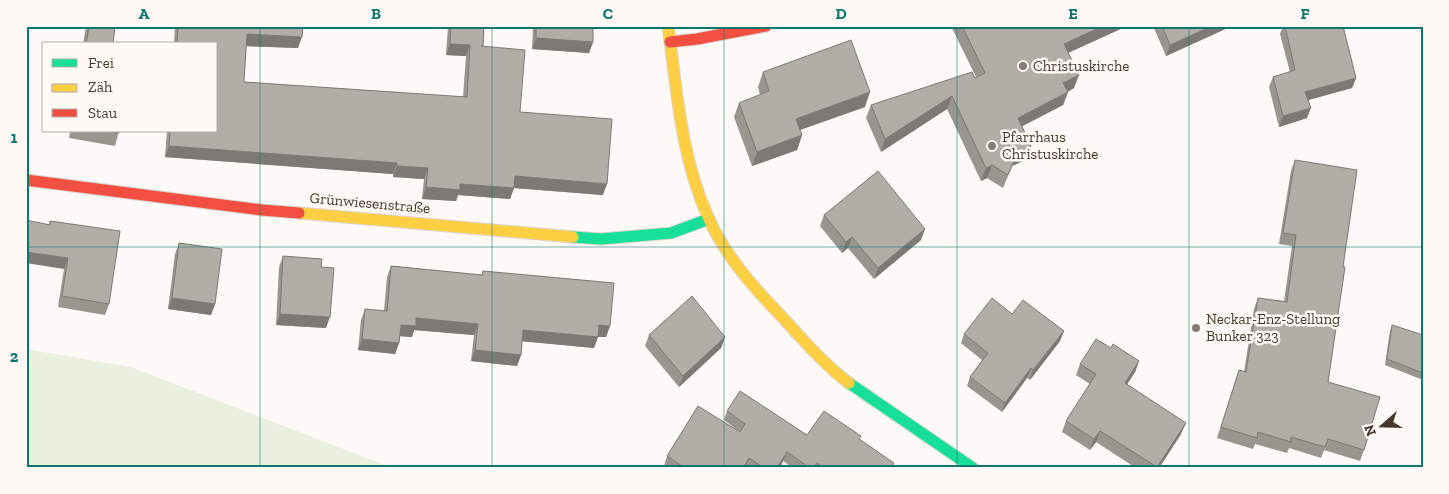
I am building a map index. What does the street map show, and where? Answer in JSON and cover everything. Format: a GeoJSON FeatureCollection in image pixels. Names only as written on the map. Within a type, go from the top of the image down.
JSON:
{"type":"FeatureCollection","features":[{"type":"Feature","properties":{"kind":"street"},"geometry":{"type":"LineString","coordinates":[[668,26],[682,129],[692,172],[710,219],[733,260],[764,298],[803,340],[844,379],[973,468]]}},
{"type":"Feature","properties":{"kind":"street"},"geometry":{"type":"LineString","coordinates":[[670,42],[766,26]]}},
{"type":"Feature","properties":{"kind":"street","name":"Grünwiesenstraße"},"geometry":{"type":"LineString","coordinates":[[26,180],[262,210],[601,239],[671,233],[710,219]]}},
{"type":"Feature","properties":{"kind":"green space"},"geometry":{"type":"Polygon","coordinates":[[[26,349],[131,367],[393,468],[26,468],[26,349]]]}},
{"type":"Feature","properties":{"kind":"building"},"geometry":{"type":"Polygon","coordinates":[[[89,26],[115,26],[113,42],[86,42],[89,26]]]}},
{"type":"Feature","properties":{"kind":"building"},"geometry":{"type":"Polygon","coordinates":[[[178,26],[303,26],[302,37],[247,34],[244,82],[467,97],[470,45],[450,44],[451,26],[484,26],[483,46],[481,46],[525,50],[520,112],[612,119],[607,184],[515,176],[514,188],[460,184],[460,190],[426,187],[428,168],[397,166],[397,163],[169,146],[170,132],[218,132],[218,42],[177,42],[178,26]]]}},
{"type":"Feature","properties":{"kind":"building"},"geometry":{"type":"Polygon","coordinates":[[[536,26],[593,26],[593,42],[536,38],[536,26]]]}},
{"type":"Feature","properties":{"kind":"building"},"geometry":{"type":"Polygon","coordinates":[[[962,26],[1103,26],[1064,44],[1079,75],[1063,83],[1068,92],[1018,118],[1031,146],[1017,153],[1008,175],[992,165],[986,168],[952,96],[885,139],[871,105],[972,72],[975,78],[985,73],[962,26]]]}},
{"type":"Feature","properties":{"kind":"building"},"geometry":{"type":"Polygon","coordinates":[[[1162,26],[1212,26],[1170,45],[1162,26]]]}},
{"type":"Feature","properties":{"kind":"building"},"geometry":{"type":"Polygon","coordinates":[[[1285,26],[1343,26],[1356,78],[1305,92],[1311,108],[1283,116],[1273,77],[1295,70],[1285,26]]]}},
{"type":"Feature","properties":{"kind":"building"},"geometry":{"type":"Polygon","coordinates":[[[851,40],[870,92],[796,119],[802,135],[757,152],[739,103],[769,91],[763,72],[851,40]]]}},
{"type":"Feature","properties":{"kind":"building"},"geometry":{"type":"Polygon","coordinates":[[[1295,160],[1357,170],[1328,382],[1380,397],[1364,450],[1328,439],[1325,447],[1291,437],[1291,442],[1258,432],[1257,438],[1221,427],[1239,370],[1246,372],[1258,298],[1287,302],[1296,235],[1283,233],[1295,160]]]}},
{"type":"Feature","properties":{"kind":"building"},"geometry":{"type":"Polygon","coordinates":[[[878,171],[925,229],[878,268],[852,237],[846,242],[824,215],[878,171]]]}},
{"type":"Feature","properties":{"kind":"building"},"geometry":{"type":"Polygon","coordinates":[[[26,220],[50,225],[50,221],[120,231],[109,304],[62,296],[68,258],[26,252],[26,220]]]}},
{"type":"Feature","properties":{"kind":"building"},"geometry":{"type":"Polygon","coordinates":[[[179,243],[222,249],[215,304],[172,298],[179,243]]]}},
{"type":"Feature","properties":{"kind":"building"},"geometry":{"type":"Polygon","coordinates":[[[283,256],[322,259],[321,267],[334,268],[330,317],[280,314],[283,256]]]}},
{"type":"Feature","properties":{"kind":"building"},"geometry":{"type":"Polygon","coordinates":[[[391,266],[482,275],[483,271],[614,283],[610,326],[599,325],[598,337],[523,330],[521,355],[475,350],[478,324],[416,318],[416,326],[401,325],[399,343],[362,339],[365,309],[387,311],[391,266]]]}},
{"type":"Feature","properties":{"kind":"building"},"geometry":{"type":"Polygon","coordinates":[[[692,296],[725,337],[683,376],[649,335],[692,296]]]}},
{"type":"Feature","properties":{"kind":"building"},"geometry":{"type":"Polygon","coordinates":[[[992,298],[1012,314],[1023,300],[1064,331],[1033,370],[1031,368],[1005,403],[970,377],[988,353],[964,334],[992,298]]]}},
{"type":"Feature","properties":{"kind":"building"},"geometry":{"type":"Polygon","coordinates":[[[1392,325],[1423,335],[1423,373],[1387,359],[1392,325]]]}},
{"type":"Feature","properties":{"kind":"building"},"geometry":{"type":"Polygon","coordinates":[[[1096,339],[1111,348],[1113,344],[1139,361],[1125,383],[1186,423],[1157,467],[1100,431],[1094,439],[1066,421],[1096,374],[1080,364],[1096,339]]]}},
{"type":"Feature","properties":{"kind":"building"},"geometry":{"type":"Polygon","coordinates":[[[740,391],[807,435],[824,411],[861,436],[859,439],[894,463],[891,468],[824,468],[817,463],[813,468],[810,468],[787,452],[777,468],[764,468],[749,458],[743,468],[685,468],[667,456],[698,406],[740,432],[745,424],[727,411],[740,391]]]}},
{"type":"Feature","properties":{"kind":"traffic: fast"},"geometry":{"type":"LineString","coordinates":[[573,237],[601,239],[671,233],[709,219]]}},
{"type":"Feature","properties":{"kind":"traffic: fast"},"geometry":{"type":"LineString","coordinates":[[849,383],[973,468]]}},
{"type":"Feature","properties":{"kind":"traffic: slow"},"geometry":{"type":"LineString","coordinates":[[668,26],[686,149],[700,196],[716,233],[742,272],[762,296],[815,352],[849,383]]}},
{"type":"Feature","properties":{"kind":"traffic: slow"},"geometry":{"type":"LineString","coordinates":[[299,213],[573,237]]}},
{"type":"Feature","properties":{"kind":"traffic: jam"},"geometry":{"type":"LineString","coordinates":[[670,42],[766,26]]}},
{"type":"Feature","properties":{"kind":"traffic: jam"},"geometry":{"type":"LineString","coordinates":[[26,180],[299,213]]}},
{"type":"Feature","properties":{"kind":"place","name":"Christuskirche"},"geometry":{"type":"Point","coordinates":[1023,66]}},
{"type":"Feature","properties":{"kind":"place","name":"Pfarrhaus Christuskirche"},"geometry":{"type":"Point","coordinates":[992,146]}},
{"type":"Feature","properties":{"kind":"place","name":"Neckar-Enz-Stellung Bunker 323"},"geometry":{"type":"Point","coordinates":[1196,328]}}]}
